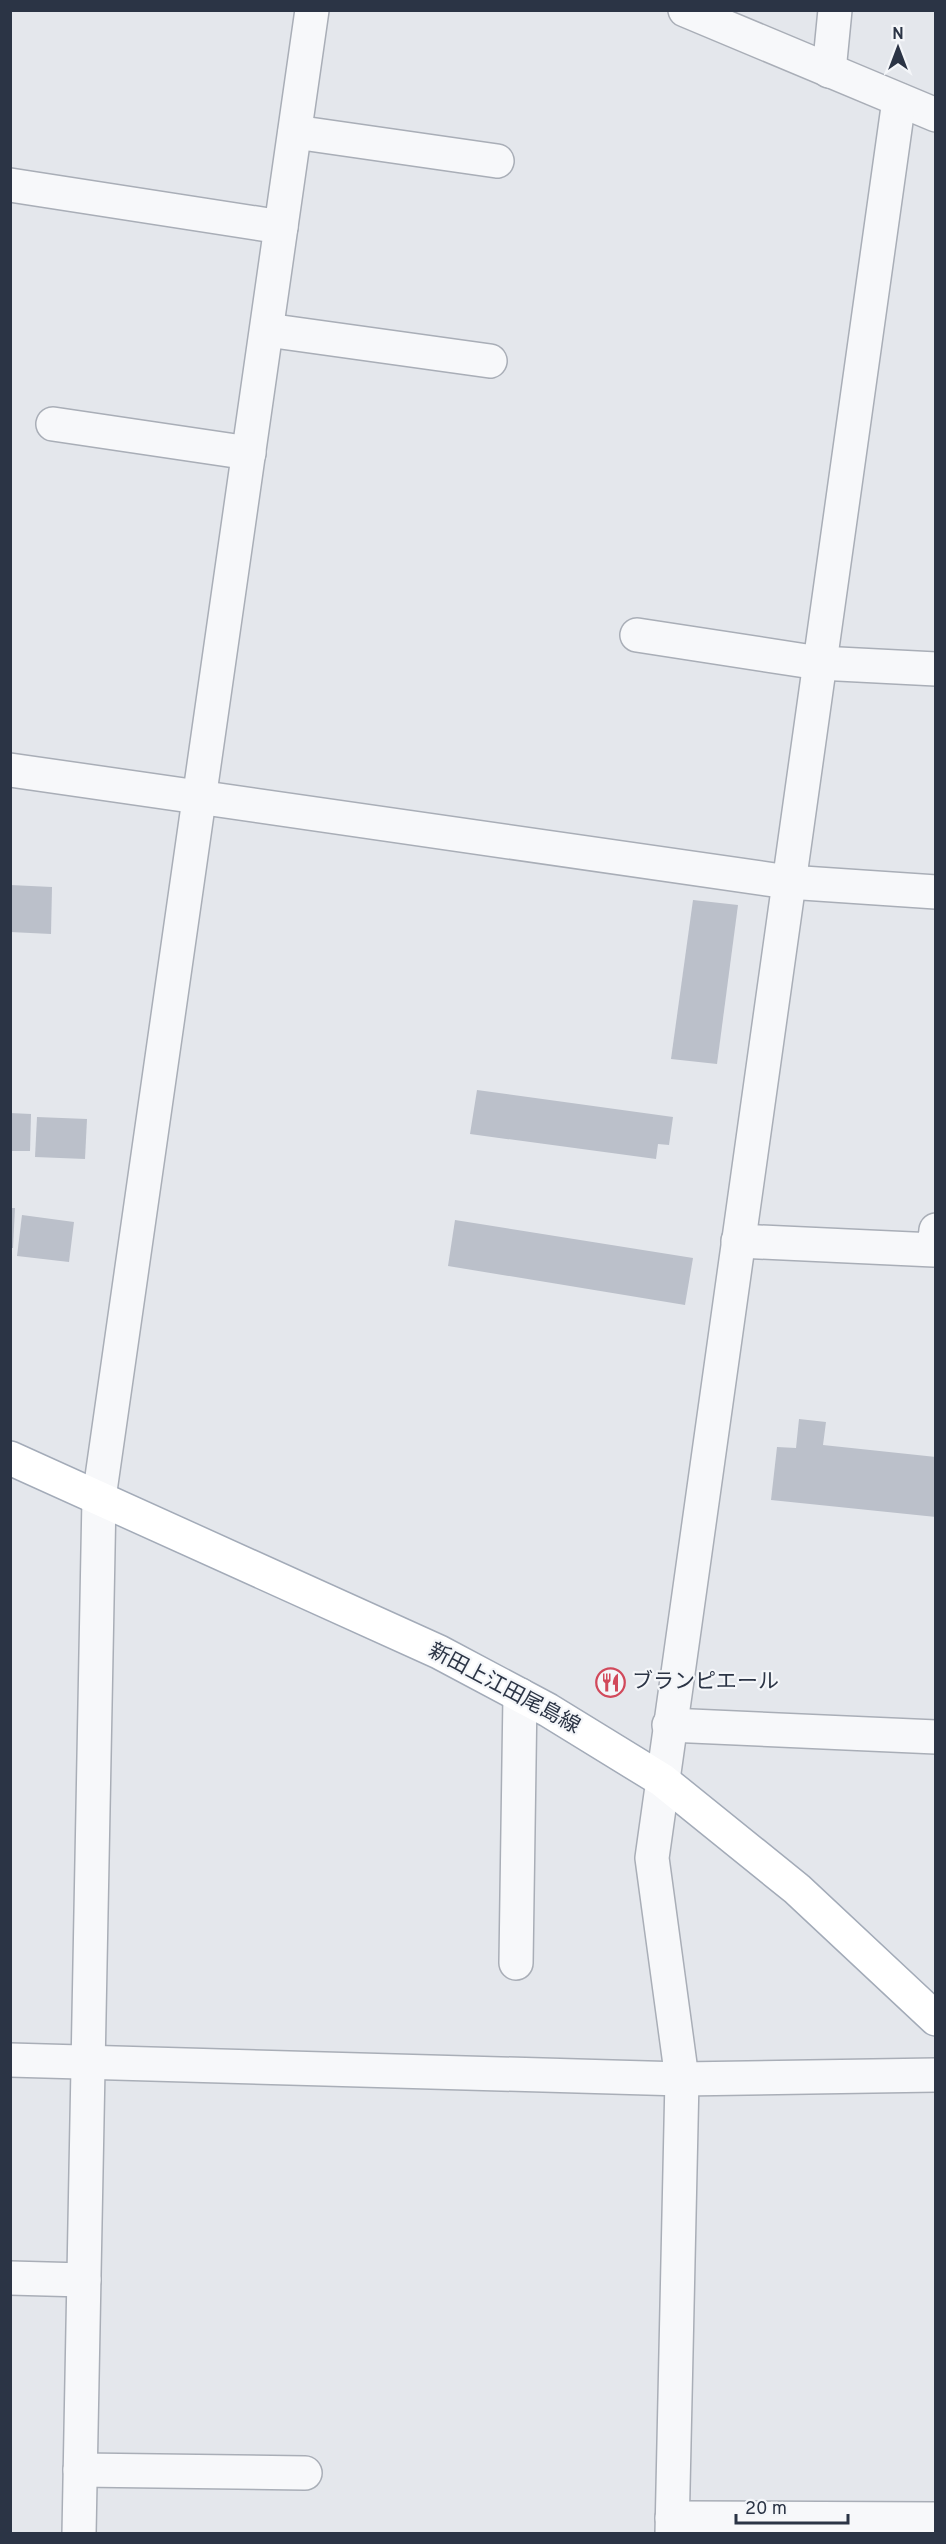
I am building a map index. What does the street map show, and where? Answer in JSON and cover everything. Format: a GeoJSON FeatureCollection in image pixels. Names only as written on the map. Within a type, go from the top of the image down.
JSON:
{"type":"FeatureCollection","features":[{"type":"Feature","properties":{"kind":"main road","name":"新田上江田尾島線"},"geometry":{"type":"LineString","coordinates":[[10,1458],[439,1652],[520,1695],[662,1779],[796,1889],[936,2019]]}},
{"type":"Feature","properties":{"kind":"street"},"geometry":{"type":"LineString","coordinates":[[79,2534],[99,1498],[312,10]]}},
{"type":"Feature","properties":{"kind":"street"},"geometry":{"type":"LineString","coordinates":[[685,10],[936,116]]}},
{"type":"Feature","properties":{"kind":"street"},"geometry":{"type":"LineString","coordinates":[[829,71],[835,10]]}},
{"type":"Feature","properties":{"kind":"street"},"geometry":{"type":"LineString","coordinates":[[900,100],[652,1858],[682,2079],[672,2526],[936,2519]]}},
{"type":"Feature","properties":{"kind":"street"},"geometry":{"type":"LineString","coordinates":[[295,132],[497,161]]}},
{"type":"Feature","properties":{"kind":"street"},"geometry":{"type":"LineString","coordinates":[[10,185],[281,226]]}},
{"type":"Feature","properties":{"kind":"street"},"geometry":{"type":"LineString","coordinates":[[267,330],[490,361]]}},
{"type":"Feature","properties":{"kind":"street"},"geometry":{"type":"LineString","coordinates":[[52,424],[249,453]]}},
{"type":"Feature","properties":{"kind":"street"},"geometry":{"type":"LineString","coordinates":[[637,635],[819,663],[936,669]]}},
{"type":"Feature","properties":{"kind":"street"},"geometry":{"type":"LineString","coordinates":[[10,770],[788,882],[936,892]]}},
{"type":"Feature","properties":{"kind":"street"},"geometry":{"type":"LineString","coordinates":[[738,1242],[934,1250],[936,1230]]}},
{"type":"Feature","properties":{"kind":"street"},"geometry":{"type":"LineString","coordinates":[[516,1963],[520,1695]]}},
{"type":"Feature","properties":{"kind":"street"},"geometry":{"type":"LineString","coordinates":[[669,1725],[936,1737]]}},
{"type":"Feature","properties":{"kind":"street"},"geometry":{"type":"LineString","coordinates":[[10,2060],[682,2079],[936,2075]]}},
{"type":"Feature","properties":{"kind":"street"},"geometry":{"type":"LineString","coordinates":[[10,2278],[84,2280]]}},
{"type":"Feature","properties":{"kind":"street"},"geometry":{"type":"LineString","coordinates":[[80,2470],[305,2473]]}},
{"type":"Feature","properties":{"kind":"building"},"geometry":{"type":"Polygon","coordinates":[[[10,885],[52,887],[51,934],[10,932],[10,885]]]}},
{"type":"Feature","properties":{"kind":"building"},"geometry":{"type":"Polygon","coordinates":[[[693,900],[738,905],[717,1064],[671,1059],[693,900]]]}},
{"type":"Feature","properties":{"kind":"building"},"geometry":{"type":"Polygon","coordinates":[[[477,1090],[673,1117],[669,1145],[658,1144],[656,1159],[470,1134],[477,1090]]]}},
{"type":"Feature","properties":{"kind":"building"},"geometry":{"type":"Polygon","coordinates":[[[10,1113],[31,1114],[30,1151],[10,1151],[10,1113]]]}},
{"type":"Feature","properties":{"kind":"building"},"geometry":{"type":"Polygon","coordinates":[[[37,1117],[87,1119],[85,1159],[35,1157],[37,1117]]]}},
{"type":"Feature","properties":{"kind":"building"},"geometry":{"type":"Polygon","coordinates":[[[10,1208],[15,1208],[13,1248],[10,1248],[10,1208]]]}},
{"type":"Feature","properties":{"kind":"building"},"geometry":{"type":"Polygon","coordinates":[[[22,1215],[74,1222],[69,1262],[17,1256],[22,1215]]]}},
{"type":"Feature","properties":{"kind":"building"},"geometry":{"type":"Polygon","coordinates":[[[455,1220],[693,1258],[685,1305],[448,1266],[455,1220]]]}},
{"type":"Feature","properties":{"kind":"building"},"geometry":{"type":"Polygon","coordinates":[[[799,1419],[826,1422],[823,1445],[936,1457],[936,1517],[771,1500],[777,1447],[796,1448],[799,1419]]]}},
{"type":"Feature","properties":{"kind":"place","name":"ブランピエール"},"geometry":{"type":"Point","coordinates":[611,1682]}}]}
